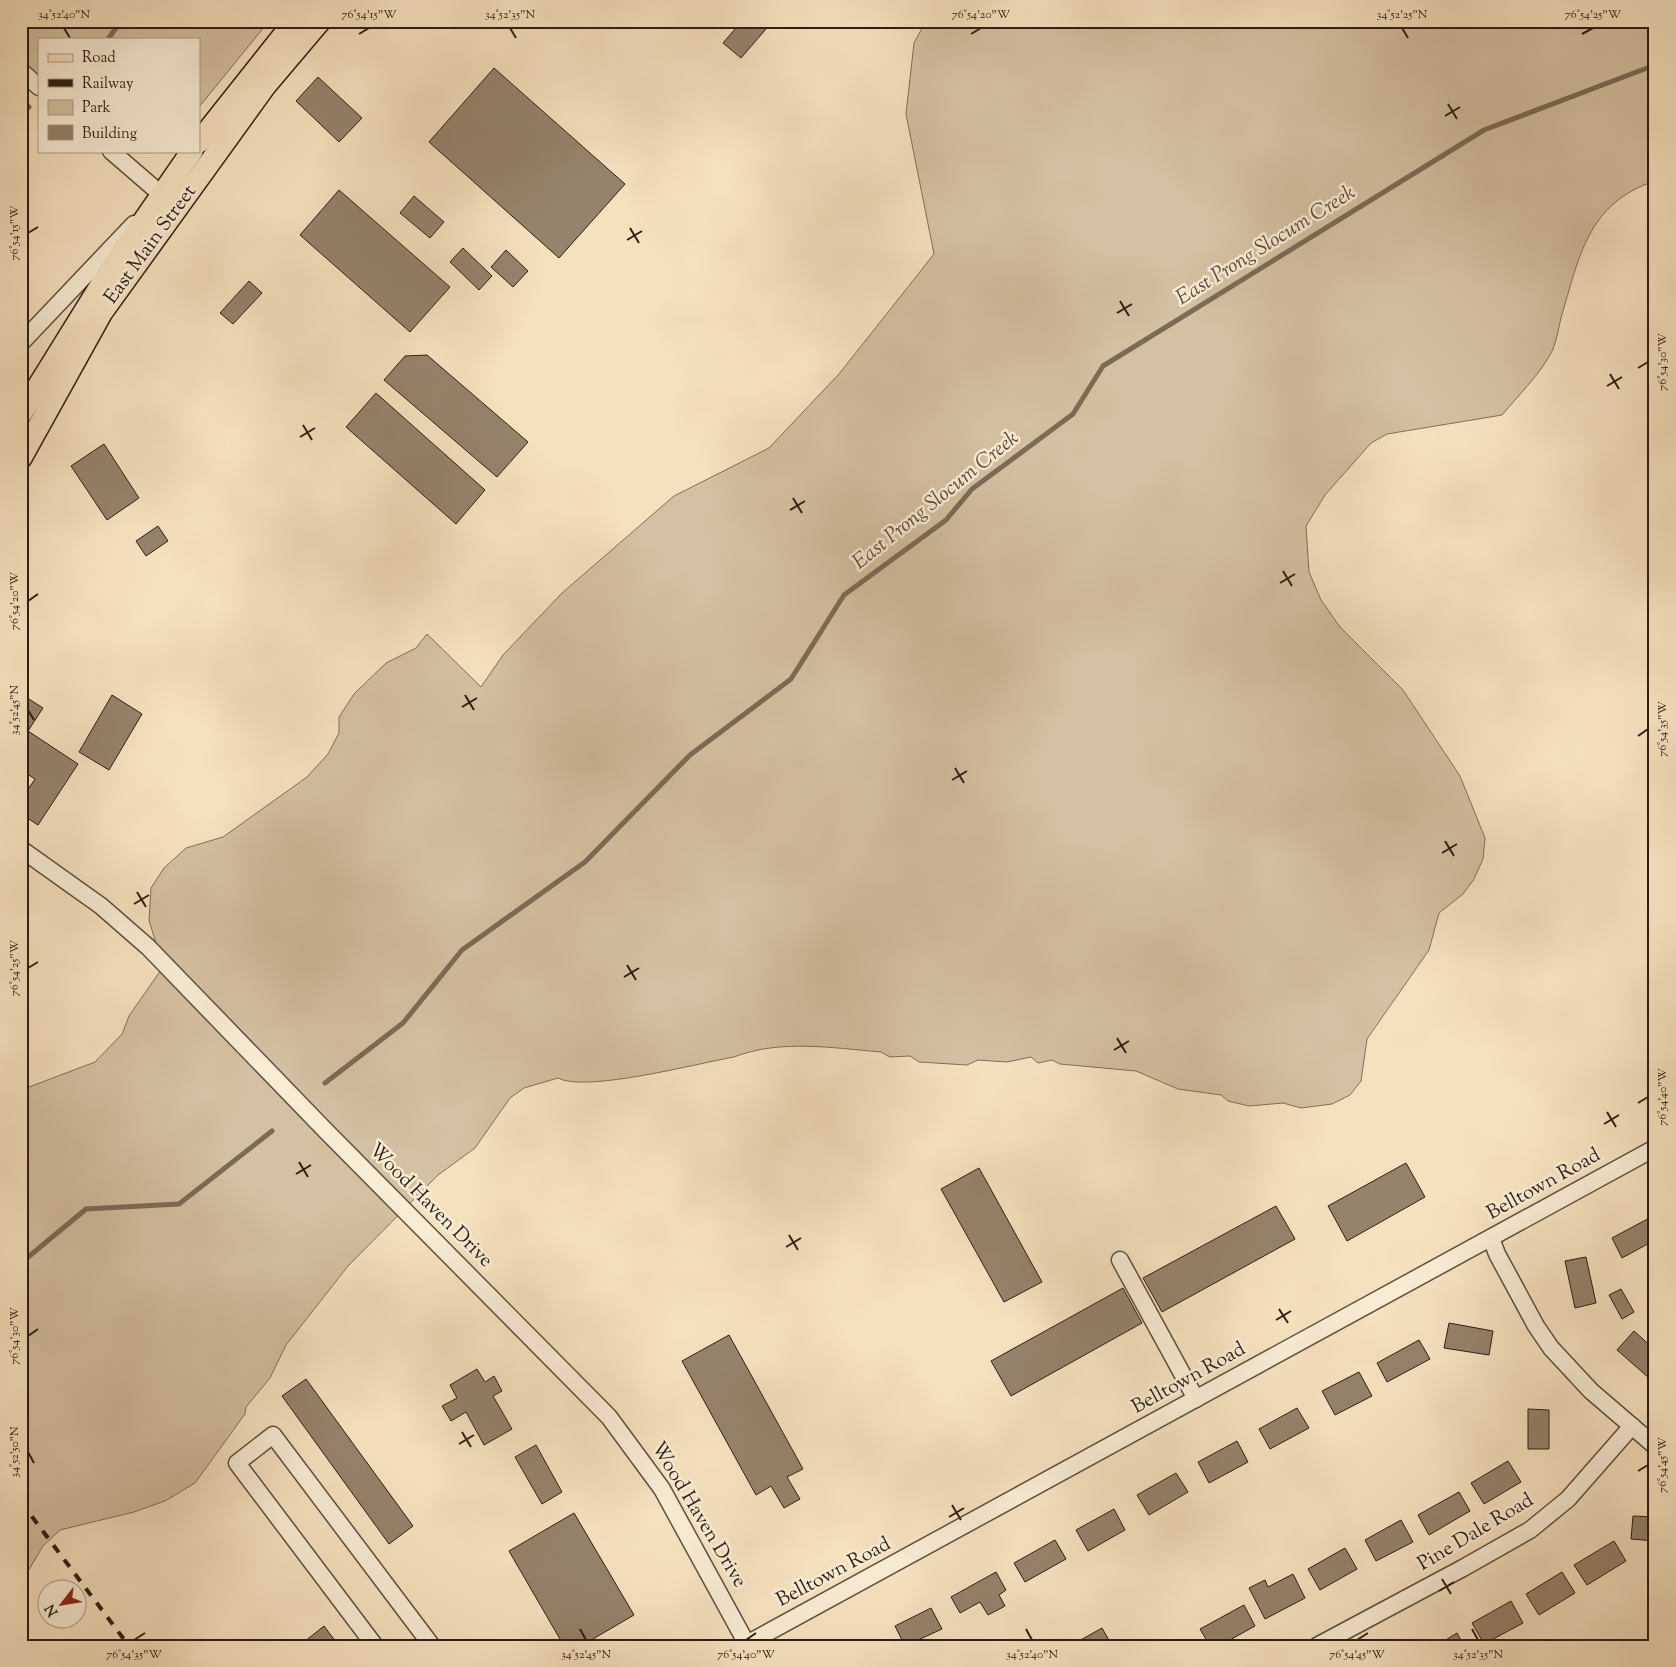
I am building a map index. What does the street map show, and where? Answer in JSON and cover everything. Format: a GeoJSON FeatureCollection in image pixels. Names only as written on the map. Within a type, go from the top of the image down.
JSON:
{"type":"FeatureCollection","features":[{"type":"Feature","properties":{"kind":"main road"},"geometry":{"type":"LineString","coordinates":[[200,141],[294,21]]}},
{"type":"Feature","properties":{"kind":"main road","name":"East Main Street"},"geometry":{"type":"LineString","coordinates":[[21,458],[102,312],[265,86],[320,21]]}},
{"type":"Feature","properties":{"kind":"main road","name":"East Main Street"},"geometry":{"type":"LineString","coordinates":[[21,414],[70,333],[159,197],[191,152]]}},
{"type":"Feature","properties":{"kind":"street"},"geometry":{"type":"LineString","coordinates":[[21,71],[38,86]]}},
{"type":"Feature","properties":{"kind":"street"},"geometry":{"type":"LineString","coordinates":[[112,152],[159,197],[177,209]]}},
{"type":"Feature","properties":{"kind":"street"},"geometry":{"type":"LineString","coordinates":[[21,344],[74,284],[159,197]]}},
{"type":"Feature","properties":{"kind":"street","name":"Wood Haven Drive"},"geometry":{"type":"LineString","coordinates":[[21,849],[101,906],[159,958],[325,1130],[609,1417],[662,1489],[746,1645]]}},
{"type":"Feature","properties":{"kind":"street","name":"Belltown Road"},"geometry":{"type":"LineString","coordinates":[[746,1645],[1655,1148]]}},
{"type":"Feature","properties":{"kind":"street"},"geometry":{"type":"LineString","coordinates":[[1491,1238],[1497,1254],[1536,1326],[1551,1348],[1591,1391],[1655,1446]]}},
{"type":"Feature","properties":{"kind":"street"},"geometry":{"type":"LineString","coordinates":[[1120,1260],[1196,1399]]}},
{"type":"Feature","properties":{"kind":"street","name":"Pine Dale Road"},"geometry":{"type":"LineString","coordinates":[[1317,1646],[1530,1530],[1568,1499],[1632,1426]]}},
{"type":"Feature","properties":{"kind":"street"},"geometry":{"type":"LineString","coordinates":[[375,1646],[237,1462],[273,1435],[432,1646]]}},
{"type":"Feature","properties":{"kind":"green space"},"geometry":{"type":"Polygon","coordinates":[[[21,21],[269,21],[200,106],[200,38],[38,38],[38,75],[21,60],[21,21]]]}},
{"type":"Feature","properties":{"kind":"green space"},"geometry":{"type":"Polygon","coordinates":[[[926,21],[1655,21],[1655,181],[1632,191],[1614,203],[1600,218],[1589,235],[1574,274],[1554,347],[1545,363],[1502,415],[1387,434],[1371,443],[1325,495],[1306,526],[1309,572],[1321,600],[1340,627],[1403,690],[1460,776],[1485,838],[1483,859],[1474,879],[1463,894],[1439,913],[1429,950],[1367,1039],[1361,1081],[1350,1095],[1332,1104],[1301,1108],[1283,1103],[1249,1106],[1228,1101],[1221,1095],[1178,1089],[1136,1071],[1060,1064],[1052,1060],[1038,1063],[1031,1057],[1007,1062],[978,1060],[967,1065],[919,1062],[910,1056],[890,1057],[881,1052],[788,1046],[752,1051],[734,1057],[616,1080],[572,1082],[558,1078],[524,1088],[510,1098],[475,1148],[438,1175],[348,1266],[286,1345],[270,1378],[246,1407],[245,1414],[195,1483],[165,1501],[134,1512],[60,1530],[43,1546],[21,1583],[21,1090],[95,1062],[122,1034],[129,1016],[163,967],[149,920],[151,888],[164,868],[186,848],[223,837],[307,777],[328,754],[339,733],[339,717],[354,694],[386,663],[416,648],[427,634],[481,687],[503,655],[562,593],[674,496],[769,448],[839,374],[934,254],[906,114],[914,43],[926,21]]]}},
{"type":"Feature","properties":{"kind":"building"},"geometry":{"type":"Polygon","coordinates":[[[742,21],[757,21],[766,29],[741,58],[723,43],[742,21]]]}},
{"type":"Feature","properties":{"kind":"building"},"geometry":{"type":"Polygon","coordinates":[[[494,68],[625,184],[559,258],[429,142],[494,68]]]}},
{"type":"Feature","properties":{"kind":"building"},"geometry":{"type":"Polygon","coordinates":[[[318,77],[362,118],[339,142],[296,101],[318,77]]]}},
{"type":"Feature","properties":{"kind":"building"},"geometry":{"type":"Polygon","coordinates":[[[339,190],[450,287],[410,332],[300,235],[339,190]]]}},
{"type":"Feature","properties":{"kind":"building"},"geometry":{"type":"Polygon","coordinates":[[[414,196],[444,222],[430,238],[400,213],[414,196]]]}},
{"type":"Feature","properties":{"kind":"building"},"geometry":{"type":"Polygon","coordinates":[[[463,248],[492,276],[479,290],[450,262],[463,248]]]}},
{"type":"Feature","properties":{"kind":"building"},"geometry":{"type":"Polygon","coordinates":[[[506,250],[528,271],[513,287],[491,267],[506,250]]]}},
{"type":"Feature","properties":{"kind":"building"},"geometry":{"type":"Polygon","coordinates":[[[249,281],[262,293],[233,324],[220,313],[249,281]]]}},
{"type":"Feature","properties":{"kind":"building"},"geometry":{"type":"Polygon","coordinates":[[[427,355],[528,442],[497,477],[384,380],[405,356],[427,355]]]}},
{"type":"Feature","properties":{"kind":"building"},"geometry":{"type":"Polygon","coordinates":[[[376,393],[485,490],[456,524],[346,427],[376,393]]]}},
{"type":"Feature","properties":{"kind":"building"},"geometry":{"type":"Polygon","coordinates":[[[104,444],[139,498],[107,520],[71,466],[104,444]]]}},
{"type":"Feature","properties":{"kind":"building"},"geometry":{"type":"Polygon","coordinates":[[[158,526],[168,541],[146,556],[136,541],[158,526]]]}},
{"type":"Feature","properties":{"kind":"building"},"geometry":{"type":"Polygon","coordinates":[[[21,694],[43,708],[28,731],[78,764],[38,825],[21,814],[21,800],[35,779],[21,770],[21,694]]]}},
{"type":"Feature","properties":{"kind":"building"},"geometry":{"type":"Polygon","coordinates":[[[112,695],[142,714],[109,770],[79,752],[112,695]]]}},
{"type":"Feature","properties":{"kind":"building"},"geometry":{"type":"Polygon","coordinates":[[[1406,1163],[1425,1197],[1347,1241],[1328,1206],[1406,1163]]]}},
{"type":"Feature","properties":{"kind":"building"},"geometry":{"type":"Polygon","coordinates":[[[979,1168],[1042,1282],[1004,1302],[941,1189],[979,1168]]]}},
{"type":"Feature","properties":{"kind":"building"},"geometry":{"type":"Polygon","coordinates":[[[1276,1206],[1295,1239],[1162,1312],[1143,1278],[1276,1206]]]}},
{"type":"Feature","properties":{"kind":"building"},"geometry":{"type":"Polygon","coordinates":[[[1655,1215],[1655,1240],[1622,1258],[1612,1238],[1655,1215]]]}},
{"type":"Feature","properties":{"kind":"building"},"geometry":{"type":"Polygon","coordinates":[[[1586,1257],[1596,1303],[1575,1308],[1565,1261],[1586,1257]]]}},
{"type":"Feature","properties":{"kind":"building"},"geometry":{"type":"Polygon","coordinates":[[[1123,1288],[1142,1323],[1011,1396],[991,1361],[1123,1288]]]}},
{"type":"Feature","properties":{"kind":"building"},"geometry":{"type":"Polygon","coordinates":[[[1621,1289],[1634,1312],[1622,1319],[1609,1295],[1621,1289]]]}},
{"type":"Feature","properties":{"kind":"building"},"geometry":{"type":"Polygon","coordinates":[[[1449,1323],[1493,1331],[1489,1355],[1444,1348],[1449,1323]]]}},
{"type":"Feature","properties":{"kind":"building"},"geometry":{"type":"Polygon","coordinates":[[[1634,1331],[1655,1350],[1655,1372],[1649,1378],[1617,1350],[1634,1331]]]}},
{"type":"Feature","properties":{"kind":"building"},"geometry":{"type":"Polygon","coordinates":[[[729,1335],[803,1469],[787,1477],[800,1499],[784,1508],[771,1486],[756,1495],[682,1361],[729,1335]]]}},
{"type":"Feature","properties":{"kind":"building"},"geometry":{"type":"Polygon","coordinates":[[[1419,1340],[1430,1359],[1387,1382],[1377,1363],[1419,1340]]]}},
{"type":"Feature","properties":{"kind":"building"},"geometry":{"type":"Polygon","coordinates":[[[477,1369],[485,1382],[494,1376],[502,1391],[493,1396],[512,1429],[484,1445],[466,1412],[451,1421],[442,1406],[457,1398],[450,1385],[477,1369]]]}},
{"type":"Feature","properties":{"kind":"building"},"geometry":{"type":"Polygon","coordinates":[[[1359,1372],[1372,1396],[1335,1415],[1322,1391],[1359,1372]]]}},
{"type":"Feature","properties":{"kind":"building"},"geometry":{"type":"Polygon","coordinates":[[[306,1379],[413,1526],[389,1544],[282,1396],[306,1379]]]}},
{"type":"Feature","properties":{"kind":"building"},"geometry":{"type":"Polygon","coordinates":[[[1297,1408],[1309,1428],[1270,1449],[1259,1429],[1297,1408]]]}},
{"type":"Feature","properties":{"kind":"building"},"geometry":{"type":"Polygon","coordinates":[[[1528,1409],[1549,1410],[1549,1449],[1528,1449],[1528,1409]]]}},
{"type":"Feature","properties":{"kind":"building"},"geometry":{"type":"Polygon","coordinates":[[[1237,1441],[1248,1462],[1209,1483],[1198,1462],[1237,1441]]]}},
{"type":"Feature","properties":{"kind":"building"},"geometry":{"type":"Polygon","coordinates":[[[536,1445],[562,1492],[542,1504],[515,1457],[536,1445]]]}},
{"type":"Feature","properties":{"kind":"building"},"geometry":{"type":"Polygon","coordinates":[[[1508,1461],[1521,1482],[1484,1504],[1471,1483],[1508,1461]]]}},
{"type":"Feature","properties":{"kind":"building"},"geometry":{"type":"Polygon","coordinates":[[[1176,1473],[1188,1492],[1149,1515],[1137,1495],[1176,1473]]]}},
{"type":"Feature","properties":{"kind":"building"},"geometry":{"type":"Polygon","coordinates":[[[1459,1492],[1470,1511],[1429,1535],[1418,1515],[1459,1492]]]}},
{"type":"Feature","properties":{"kind":"building"},"geometry":{"type":"Polygon","coordinates":[[[1114,1509],[1125,1530],[1088,1551],[1076,1530],[1114,1509]]]}},
{"type":"Feature","properties":{"kind":"building"},"geometry":{"type":"Polygon","coordinates":[[[574,1513],[634,1615],[581,1646],[564,1646],[509,1551],[574,1513]]]}},
{"type":"Feature","properties":{"kind":"building"},"geometry":{"type":"Polygon","coordinates":[[[1633,1516],[1655,1517],[1655,1541],[1631,1539],[1633,1516]]]}},
{"type":"Feature","properties":{"kind":"building"},"geometry":{"type":"Polygon","coordinates":[[[1401,1520],[1413,1542],[1376,1561],[1365,1540],[1401,1520]]]}},
{"type":"Feature","properties":{"kind":"building"},"geometry":{"type":"Polygon","coordinates":[[[1055,1540],[1066,1559],[1025,1582],[1014,1563],[1055,1540]]]}},
{"type":"Feature","properties":{"kind":"building"},"geometry":{"type":"Polygon","coordinates":[[[1614,1541],[1626,1561],[1587,1585],[1574,1565],[1614,1541]]]}},
{"type":"Feature","properties":{"kind":"building"},"geometry":{"type":"Polygon","coordinates":[[[1345,1548],[1357,1569],[1320,1590],[1308,1569],[1345,1548]]]}},
{"type":"Feature","properties":{"kind":"building"},"geometry":{"type":"Polygon","coordinates":[[[996,1572],[1006,1590],[999,1595],[1005,1606],[988,1615],[980,1602],[960,1613],[951,1597],[996,1572]]]}},
{"type":"Feature","properties":{"kind":"building"},"geometry":{"type":"Polygon","coordinates":[[[1562,1572],[1575,1593],[1539,1615],[1526,1594],[1562,1572]]]}},
{"type":"Feature","properties":{"kind":"building"},"geometry":{"type":"Polygon","coordinates":[[[1293,1574],[1305,1598],[1265,1619],[1249,1588],[1265,1580],[1268,1587],[1293,1574]]]}},
{"type":"Feature","properties":{"kind":"building"},"geometry":{"type":"Polygon","coordinates":[[[1511,1601],[1523,1623],[1484,1644],[1472,1623],[1511,1601]]]}},
{"type":"Feature","properties":{"kind":"building"},"geometry":{"type":"Polygon","coordinates":[[[1244,1605],[1255,1626],[1219,1646],[1210,1646],[1200,1629],[1244,1605]]]}},
{"type":"Feature","properties":{"kind":"building"},"geometry":{"type":"Polygon","coordinates":[[[931,1608],[942,1629],[905,1646],[895,1626],[931,1608]]]}},
{"type":"Feature","properties":{"kind":"building"},"geometry":{"type":"Polygon","coordinates":[[[324,1626],[339,1646],[299,1646],[324,1626]]]}},
{"type":"Feature","properties":{"kind":"building"},"geometry":{"type":"Polygon","coordinates":[[[1102,1628],[1110,1642],[1103,1646],[1070,1646],[1102,1628]]]}},
{"type":"Feature","properties":{"kind":"building"},"geometry":{"type":"Polygon","coordinates":[[[1457,1633],[1464,1646],[1436,1646],[1457,1633]]]}},
{"type":"Feature","properties":{"kind":"building"},"geometry":{"type":"Polygon","coordinates":[[[1185,1640],[1188,1646],[1175,1646],[1185,1640]]]}},
{"type":"Feature","properties":{"kind":"waterway"},"geometry":{"type":"LineString","coordinates":[[109,38],[121,21]]}},
{"type":"Feature","properties":{"kind":"waterway","name":"East Prong Slocum Creek"},"geometry":{"type":"LineString","coordinates":[[325,1083],[403,1023],[462,950],[585,862],[690,755],[791,679],[844,595],[946,520],[972,489],[1073,414],[1103,366],[1484,130],[1655,65]]}},
{"type":"Feature","properties":{"kind":"waterway"},"geometry":{"type":"LineString","coordinates":[[21,113],[29,107]]}},
{"type":"Feature","properties":{"kind":"waterway","name":"East Prong Slocum Creek"},"geometry":{"type":"LineString","coordinates":[[21,1263],[86,1209],[179,1204],[272,1131]]}},
{"type":"Feature","properties":{"kind":"railway"},"geometry":{"type":"LineString","coordinates":[[21,1502],[129,1646]]}}]}
